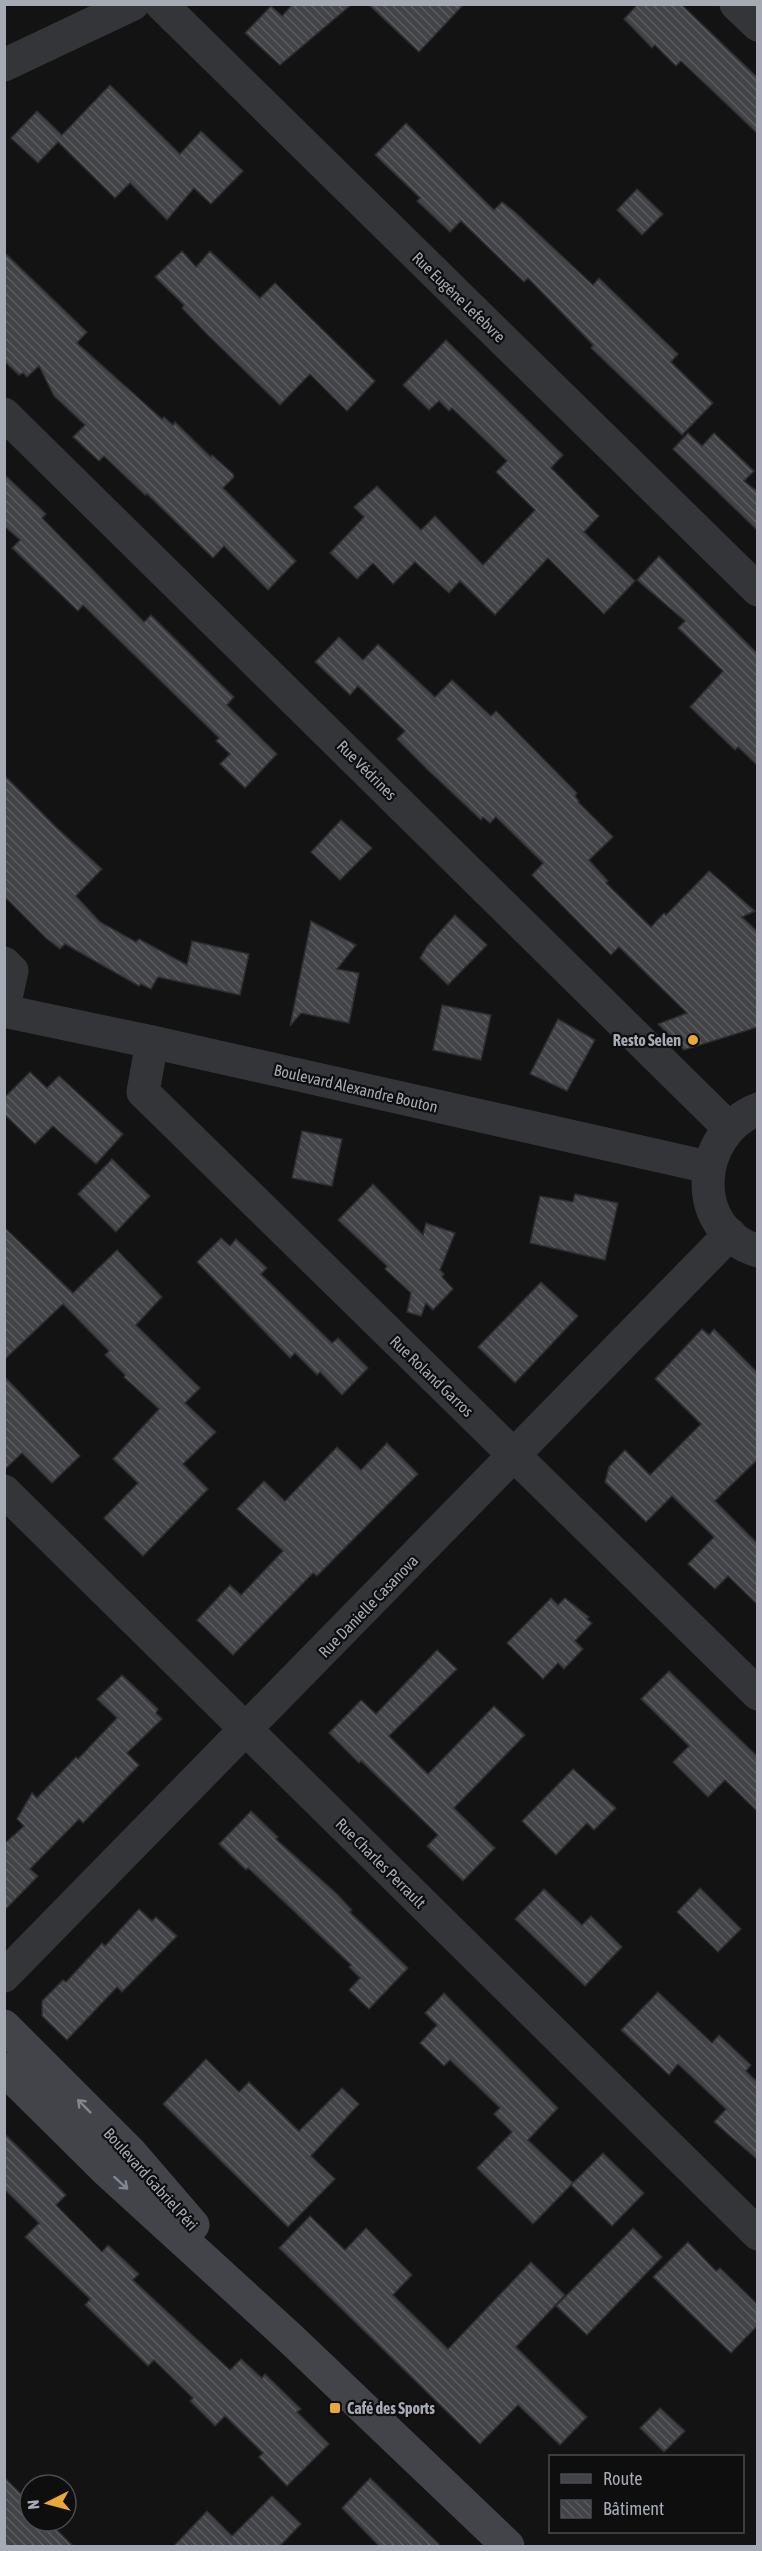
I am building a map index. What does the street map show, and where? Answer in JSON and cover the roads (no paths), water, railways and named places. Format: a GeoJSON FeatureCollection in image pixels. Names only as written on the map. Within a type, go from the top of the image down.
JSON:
{"type":"FeatureCollection","features":[{"type":"Feature","properties":{"kind":"main road","name":"Boulevard Gabriel Péri"},"geometry":{"type":"LineString","coordinates":[[4,2026],[131,2153],[290,2338]]}},
{"type":"Feature","properties":{"kind":"main road","name":"Boulevard Gabriel Péri"},"geometry":{"type":"LineString","coordinates":[[4,2069],[106,2170],[290,2338],[508,2547]]}},
{"type":"Feature","properties":{"kind":"street"},"geometry":{"type":"LineString","coordinates":[[4,65],[133,4]]}},
{"type":"Feature","properties":{"kind":"street","name":"Rue Eugène Lefebvre"},"geometry":{"type":"LineString","coordinates":[[161,4],[758,590]]}},
{"type":"Feature","properties":{"kind":"street"},"geometry":{"type":"LineString","coordinates":[[736,4],[758,25]]}},
{"type":"Feature","properties":{"kind":"street","name":"Rue Védrines"},"geometry":{"type":"LineString","coordinates":[[4,414],[728,1127]]}},
{"type":"Feature","properties":{"kind":"street"},"geometry":{"type":"LineString","coordinates":[[4,963],[12,971],[4,1009]]}},
{"type":"Feature","properties":{"kind":"street","name":"Boulevard Alexandre Bouton"},"geometry":{"type":"LineString","coordinates":[[4,1009],[708,1167]]}},
{"type":"Feature","properties":{"kind":"street","name":"Rue Roland Garros"},"geometry":{"type":"LineString","coordinates":[[152,1042],[143,1092],[758,1695]]}},
{"type":"Feature","properties":{"kind":"street"},"geometry":{"type":"LineString","coordinates":[[758,1109],[745,1114],[728,1127],[715,1146],[708,1167],[711,1203],[718,1220],[730,1234],[749,1248],[758,1251]]}},
{"type":"Feature","properties":{"kind":"street","name":"Rue Danielle Casanova"},"geometry":{"type":"LineString","coordinates":[[4,1976],[730,1234]]}},
{"type":"Feature","properties":{"kind":"street","name":"Rue Charles Perrault"},"geometry":{"type":"LineString","coordinates":[[4,1491],[758,2234]]}},
{"type":"Feature","properties":{"kind":"place","name":"Resto Selen"},"geometry":{"type":"Point","coordinates":[693,1040]}},
{"type":"Feature","properties":{"kind":"place","name":"Café des Sports"},"geometry":{"type":"Point","coordinates":[335,2408]}}]}
